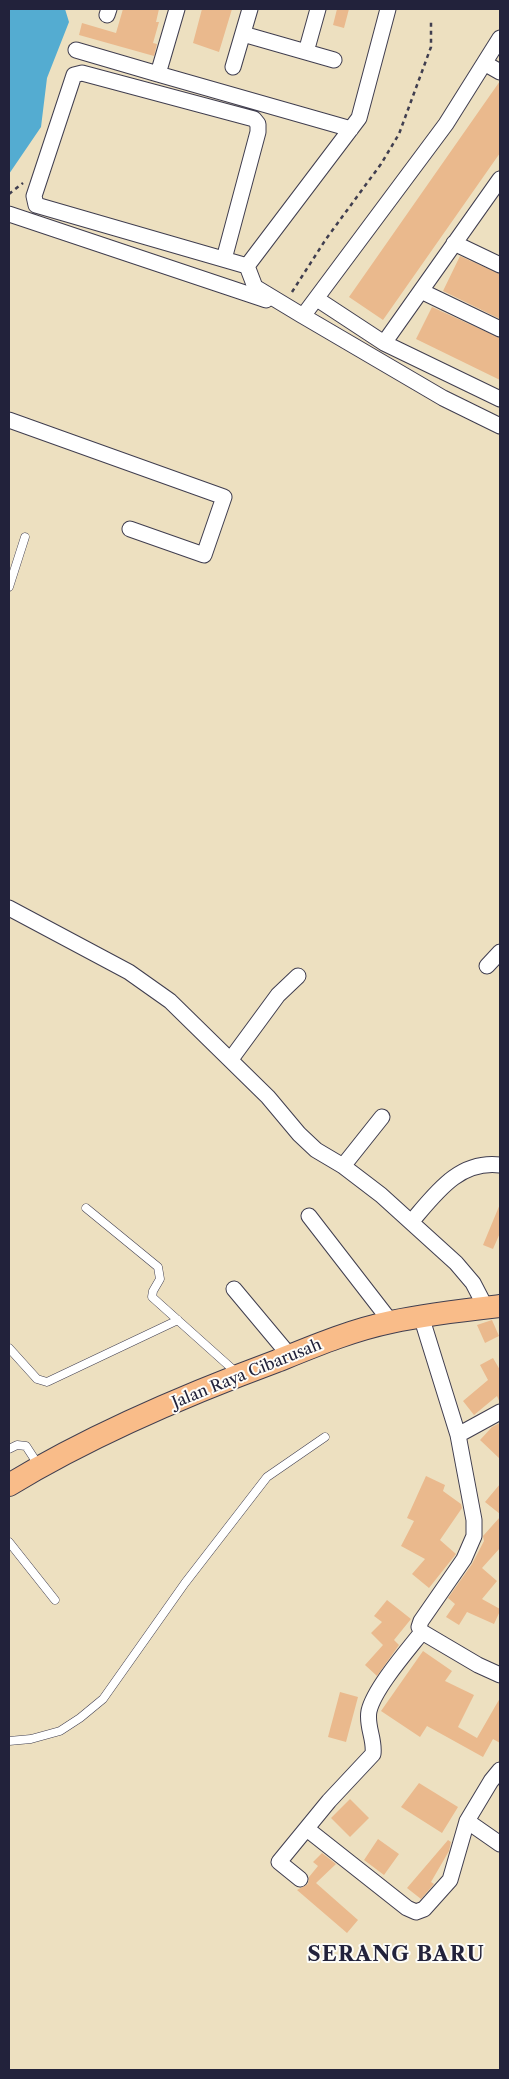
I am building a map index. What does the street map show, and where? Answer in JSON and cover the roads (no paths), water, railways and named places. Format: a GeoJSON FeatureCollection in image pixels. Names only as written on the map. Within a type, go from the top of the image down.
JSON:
{"type":"FeatureCollection","features":[{"type":"Feature","properties":{"kind":"main road","name":"Jalan Raya Cibarusah"},"geometry":{"type":"LineString","coordinates":[[9,1485],[119,1427],[239,1375],[290,1356],[391,1322],[493,1307]]}},
{"type":"Feature","properties":{"kind":"street"},"geometry":{"type":"LineString","coordinates":[[158,74],[177,9]]}},
{"type":"Feature","properties":{"kind":"street"},"geometry":{"type":"LineString","coordinates":[[233,67],[250,9]]}},
{"type":"Feature","properties":{"kind":"street"},"geometry":{"type":"LineString","coordinates":[[306,52],[318,9]]}},
{"type":"Feature","properties":{"kind":"street"},"geometry":{"type":"LineString","coordinates":[[247,266],[352,129],[361,113],[388,9]]}},
{"type":"Feature","properties":{"kind":"street"},"geometry":{"type":"LineString","coordinates":[[243,34],[334,60]]}},
{"type":"Feature","properties":{"kind":"street"},"geometry":{"type":"LineString","coordinates":[[303,316],[404,184],[486,64],[500,38]]}},
{"type":"Feature","properties":{"kind":"street"},"geometry":{"type":"LineString","coordinates":[[76,50],[352,129]]}},
{"type":"Feature","properties":{"kind":"street"},"geometry":{"type":"LineString","coordinates":[[486,64],[500,72]]}},
{"type":"Feature","properties":{"kind":"street"},"geometry":{"type":"LineString","coordinates":[[9,209],[33,199],[74,75],[82,73],[91,75],[242,115],[254,119],[258,124],[258,132],[224,259]]}},
{"type":"Feature","properties":{"kind":"street"},"geometry":{"type":"LineString","coordinates":[[384,343],[454,243],[494,198],[500,179]]}},
{"type":"Feature","properties":{"kind":"street"},"geometry":{"type":"LineString","coordinates":[[33,199],[36,204],[247,266]]}},
{"type":"Feature","properties":{"kind":"street"},"geometry":{"type":"LineString","coordinates":[[9,214],[284,306]]}},
{"type":"Feature","properties":{"kind":"street"},"geometry":{"type":"LineString","coordinates":[[454,243],[500,264]]}},
{"type":"Feature","properties":{"kind":"street"},"geometry":{"type":"LineString","coordinates":[[247,266],[255,287],[284,306],[443,398],[500,426]]}},
{"type":"Feature","properties":{"kind":"street"},"geometry":{"type":"LineString","coordinates":[[421,291],[500,329]]}},
{"type":"Feature","properties":{"kind":"street"},"geometry":{"type":"LineString","coordinates":[[317,299],[384,343],[500,399]]}},
{"type":"Feature","properties":{"kind":"street"},"geometry":{"type":"LineString","coordinates":[[9,420],[224,497],[204,555],[130,529]]}},
{"type":"Feature","properties":{"kind":"street"},"geometry":{"type":"LineString","coordinates":[[9,908],[129,972],[186,1014],[268,1096],[299,1134],[316,1150],[343,1166],[412,1222],[456,1263],[493,1307]]}},
{"type":"Feature","properties":{"kind":"street"},"geometry":{"type":"LineString","coordinates":[[487,966],[500,952]]}},
{"type":"Feature","properties":{"kind":"street"},"geometry":{"type":"LineString","coordinates":[[231,1059],[278,995],[298,976]]}},
{"type":"Feature","properties":{"kind":"street"},"geometry":{"type":"LineString","coordinates":[[343,1166],[382,1116]]}},
{"type":"Feature","properties":{"kind":"street"},"geometry":{"type":"LineString","coordinates":[[412,1222],[439,1189],[463,1170],[480,1165],[500,1165]]}},
{"type":"Feature","properties":{"kind":"street"},"geometry":{"type":"LineString","coordinates":[[309,1216],[391,1322]]}},
{"type":"Feature","properties":{"kind":"street"},"geometry":{"type":"LineString","coordinates":[[234,1289],[290,1356]]}},
{"type":"Feature","properties":{"kind":"street"},"geometry":{"type":"LineString","coordinates":[[422,1316],[458,1435],[473,1509],[474,1536],[464,1559],[421,1621],[419,1627],[422,1632],[478,1665],[500,1675]]}},
{"type":"Feature","properties":{"kind":"street"},"geometry":{"type":"LineString","coordinates":[[458,1435],[500,1412]]}},
{"type":"Feature","properties":{"kind":"street"},"geometry":{"type":"LineString","coordinates":[[300,1879],[279,1862],[329,1801],[373,1754],[373,1739],[368,1722],[373,1699],[422,1632]]}},
{"type":"Feature","properties":{"kind":"street"},"geometry":{"type":"LineString","coordinates":[[307,1829],[407,1908],[416,1912],[424,1909],[450,1880],[467,1821],[491,1781],[500,1770]]}},
{"type":"Feature","properties":{"kind":"street"},"geometry":{"type":"LineString","coordinates":[[467,1821],[500,1844]]}},
{"type":"Feature","properties":{"kind":"lane"},"geometry":{"type":"LineString","coordinates":[[9,587],[25,537]]}},
{"type":"Feature","properties":{"kind":"lane"},"geometry":{"type":"LineString","coordinates":[[86,1208],[158,1268],[160,1279],[153,1291],[152,1297],[239,1375]]}},
{"type":"Feature","properties":{"kind":"lane"},"geometry":{"type":"LineString","coordinates":[[9,1348],[36,1379],[47,1382],[178,1320]]}},
{"type":"Feature","properties":{"kind":"lane"},"geometry":{"type":"LineString","coordinates":[[9,1741],[31,1739],[60,1731],[80,1718],[103,1699],[185,1583],[267,1477],[325,1437]]}},
{"type":"Feature","properties":{"kind":"lane"},"geometry":{"type":"LineString","coordinates":[[9,1449],[16,1445],[26,1446],[40,1468]]}},
{"type":"Feature","properties":{"kind":"lane"},"geometry":{"type":"LineString","coordinates":[[9,1542],[55,1600]]}},
{"type":"Feature","properties":{"kind":"water"},"geometry":{"type":"Polygon","coordinates":[[[9,9],[65,9],[69,22],[47,78],[41,127],[9,174],[9,9]]]}},
{"type":"Feature","properties":{"kind":"district","name":"SERANG BARU"},"geometry":{"type":"Point","coordinates":[396,1955]}}]}
